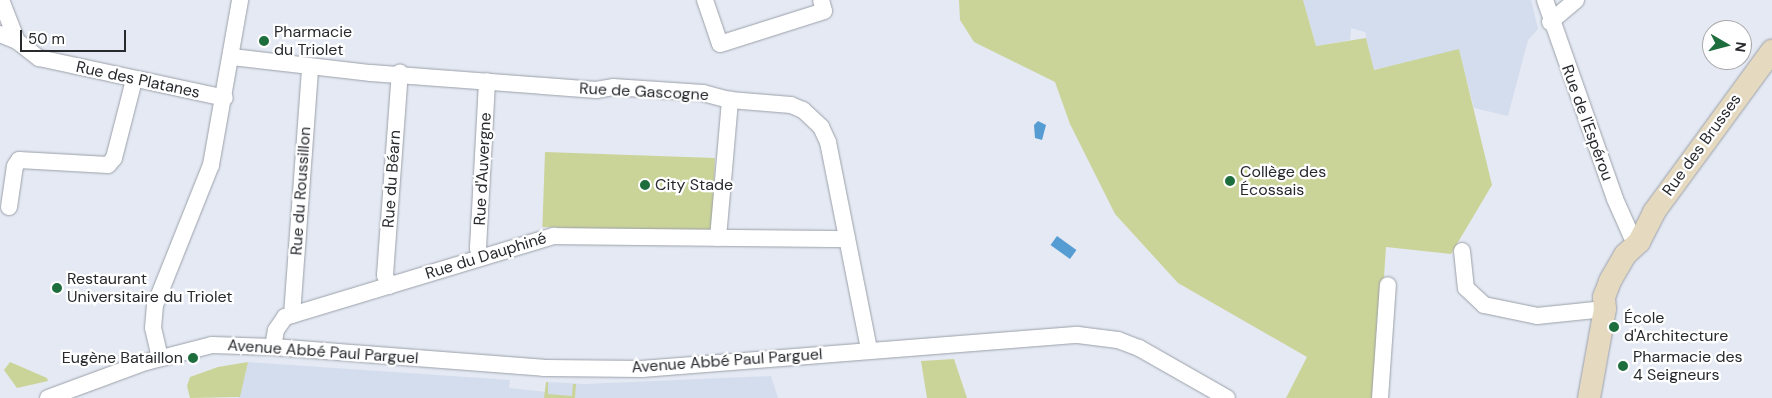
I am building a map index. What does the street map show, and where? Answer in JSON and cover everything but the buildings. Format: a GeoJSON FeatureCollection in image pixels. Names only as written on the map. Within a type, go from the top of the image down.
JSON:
{"type":"FeatureCollection","features":[{"type":"Feature","properties":{"kind":"street"},"geometry":{"type":"LineString","coordinates":[[1,0],[18,41]]}},
{"type":"Feature","properties":{"kind":"street"},"geometry":{"type":"LineString","coordinates":[[160,358],[153,328],[155,305],[211,165],[232,58],[238,0]]}},
{"type":"Feature","properties":{"kind":"street"},"geometry":{"type":"LineString","coordinates":[[706,0],[720,44],[824,11],[821,0]]}},
{"type":"Feature","properties":{"kind":"street","name":"Rue de l'Espérou"},"geometry":{"type":"LineString","coordinates":[[1544,0],[1550,22],[1615,199],[1631,236],[1639,242]]}},
{"type":"Feature","properties":{"kind":"street"},"geometry":{"type":"LineString","coordinates":[[1550,22],[1576,0]]}},
{"type":"Feature","properties":{"kind":"street","name":"Rue des Platanes"},"geometry":{"type":"LineString","coordinates":[[0,34],[18,41],[40,58],[134,80],[225,98]]}},
{"type":"Feature","properties":{"kind":"street","name":"Rue des Brusses"},"geometry":{"type":"LineString","coordinates":[[1589,398],[1606,308],[1654,212],[1772,51]]}},
{"type":"Feature","properties":{"kind":"street","name":"Rue de Gascogne"},"geometry":{"type":"LineString","coordinates":[[232,58],[310,68],[400,73],[487,82],[703,93],[730,100],[791,105],[813,117],[828,142],[869,350]]}},
{"type":"Feature","properties":{"kind":"street","name":"Rue des Brusses"},"geometry":{"type":"LineString","coordinates":[[1639,242],[1650,231],[1772,66]]}},
{"type":"Feature","properties":{"kind":"street","name":"Rue du Roussillon"},"geometry":{"type":"LineString","coordinates":[[292,315],[310,68]]}},
{"type":"Feature","properties":{"kind":"street","name":"Rue du Béarn"},"geometry":{"type":"LineString","coordinates":[[389,286],[385,276],[400,73]]}},
{"type":"Feature","properties":{"kind":"street"},"geometry":{"type":"LineString","coordinates":[[9,207],[15,166],[19,160],[108,165],[114,158],[134,80]]}},
{"type":"Feature","properties":{"kind":"street","name":"Rue d'Auvergne"},"geometry":{"type":"LineString","coordinates":[[481,256],[478,248],[487,82]]}},
{"type":"Feature","properties":{"kind":"street"},"geometry":{"type":"LineString","coordinates":[[718,238],[730,100]]}},
{"type":"Feature","properties":{"kind":"street","name":"Rue du Dauphiné"},"geometry":{"type":"LineString","coordinates":[[292,315],[481,256],[554,236],[847,239]]}},
{"type":"Feature","properties":{"kind":"street"},"geometry":{"type":"LineString","coordinates":[[1462,251],[1466,288],[1484,305],[1537,316],[1606,308]]}},
{"type":"Feature","properties":{"kind":"street"},"geometry":{"type":"LineString","coordinates":[[1380,398],[1388,285]]}},
{"type":"Feature","properties":{"kind":"street"},"geometry":{"type":"LineString","coordinates":[[273,347],[280,322],[292,315]]}},
{"type":"Feature","properties":{"kind":"street","name":"Avenue Abbé Paul Parguel"},"geometry":{"type":"LineString","coordinates":[[48,398],[160,358],[212,345],[273,347],[543,368],[632,369],[782,360],[869,350],[1049,336],[1097,336],[1139,348],[1227,398]]}},
{"type":"Feature","properties":{"kind":"shaded area"},"geometry":{"type":"Polygon","coordinates":[[[1303,0],[1531,0],[1538,29],[1528,40],[1508,116],[1474,108],[1459,50],[1373,70],[1365,32],[1351,28],[1350,40],[1316,46],[1303,0]]]}},
{"type":"Feature","properties":{"kind":"shaded area"},"geometry":{"type":"Polygon","coordinates":[[[248,362],[510,380],[509,388],[547,392],[548,382],[585,384],[771,376],[778,398],[238,398],[248,362]]]}},
{"type":"Feature","properties":{"kind":"green space"},"geometry":{"type":"Polygon","coordinates":[[[959,0],[1303,0],[1316,46],[1366,38],[1374,70],[1459,49],[1492,185],[1451,254],[1386,247],[1376,398],[1286,398],[1307,357],[1178,283],[1115,214],[1070,124],[1055,82],[974,42],[960,20],[959,0]]]}},
{"type":"Feature","properties":{"kind":"green space"},"geometry":{"type":"Polygon","coordinates":[[[545,152],[715,158],[712,233],[542,227],[545,152]]]}},
{"type":"Feature","properties":{"kind":"green space"},"geometry":{"type":"Polygon","coordinates":[[[954,359],[967,398],[927,398],[921,361],[954,359]]]}},
{"type":"Feature","properties":{"kind":"green space"},"geometry":{"type":"Polygon","coordinates":[[[10,362],[47,378],[48,381],[17,388],[4,370],[10,362]]]}},
{"type":"Feature","properties":{"kind":"green space"},"geometry":{"type":"Polygon","coordinates":[[[248,362],[240,397],[190,398],[187,386],[190,377],[218,367],[248,362]]]}},
{"type":"Feature","properties":{"kind":"green space"},"geometry":{"type":"Polygon","coordinates":[[[546,382],[548,382],[548,394],[572,396],[573,384],[576,384],[575,398],[544,398],[546,382]]]}},
{"type":"Feature","properties":{"kind":"water"},"geometry":{"type":"Polygon","coordinates":[[[1038,121],[1046,125],[1042,140],[1035,138],[1034,125],[1038,121]]]}},
{"type":"Feature","properties":{"kind":"water"},"geometry":{"type":"Polygon","coordinates":[[[1057,236],[1076,250],[1070,259],[1051,245],[1057,236]]]}},
{"type":"Feature","properties":{"kind":"place","name":"Pharmacie du Triolet"},"geometry":{"type":"Point","coordinates":[264,41]}},
{"type":"Feature","properties":{"kind":"place","name":"Collège des Écossais"},"geometry":{"type":"Point","coordinates":[1230,181]}},
{"type":"Feature","properties":{"kind":"place","name":"City Stade"},"geometry":{"type":"Point","coordinates":[645,185]}},
{"type":"Feature","properties":{"kind":"place","name":"Restaurant Universitaire du Triolet"},"geometry":{"type":"Point","coordinates":[57,288]}},
{"type":"Feature","properties":{"kind":"place","name":"École d'Architecture"},"geometry":{"type":"Point","coordinates":[1614,327]}},
{"type":"Feature","properties":{"kind":"place","name":"Eugène Bataillon"},"geometry":{"type":"Point","coordinates":[193,358]}},
{"type":"Feature","properties":{"kind":"place","name":"Pharmacie des 4 Seigneurs"},"geometry":{"type":"Point","coordinates":[1623,366]}}]}
